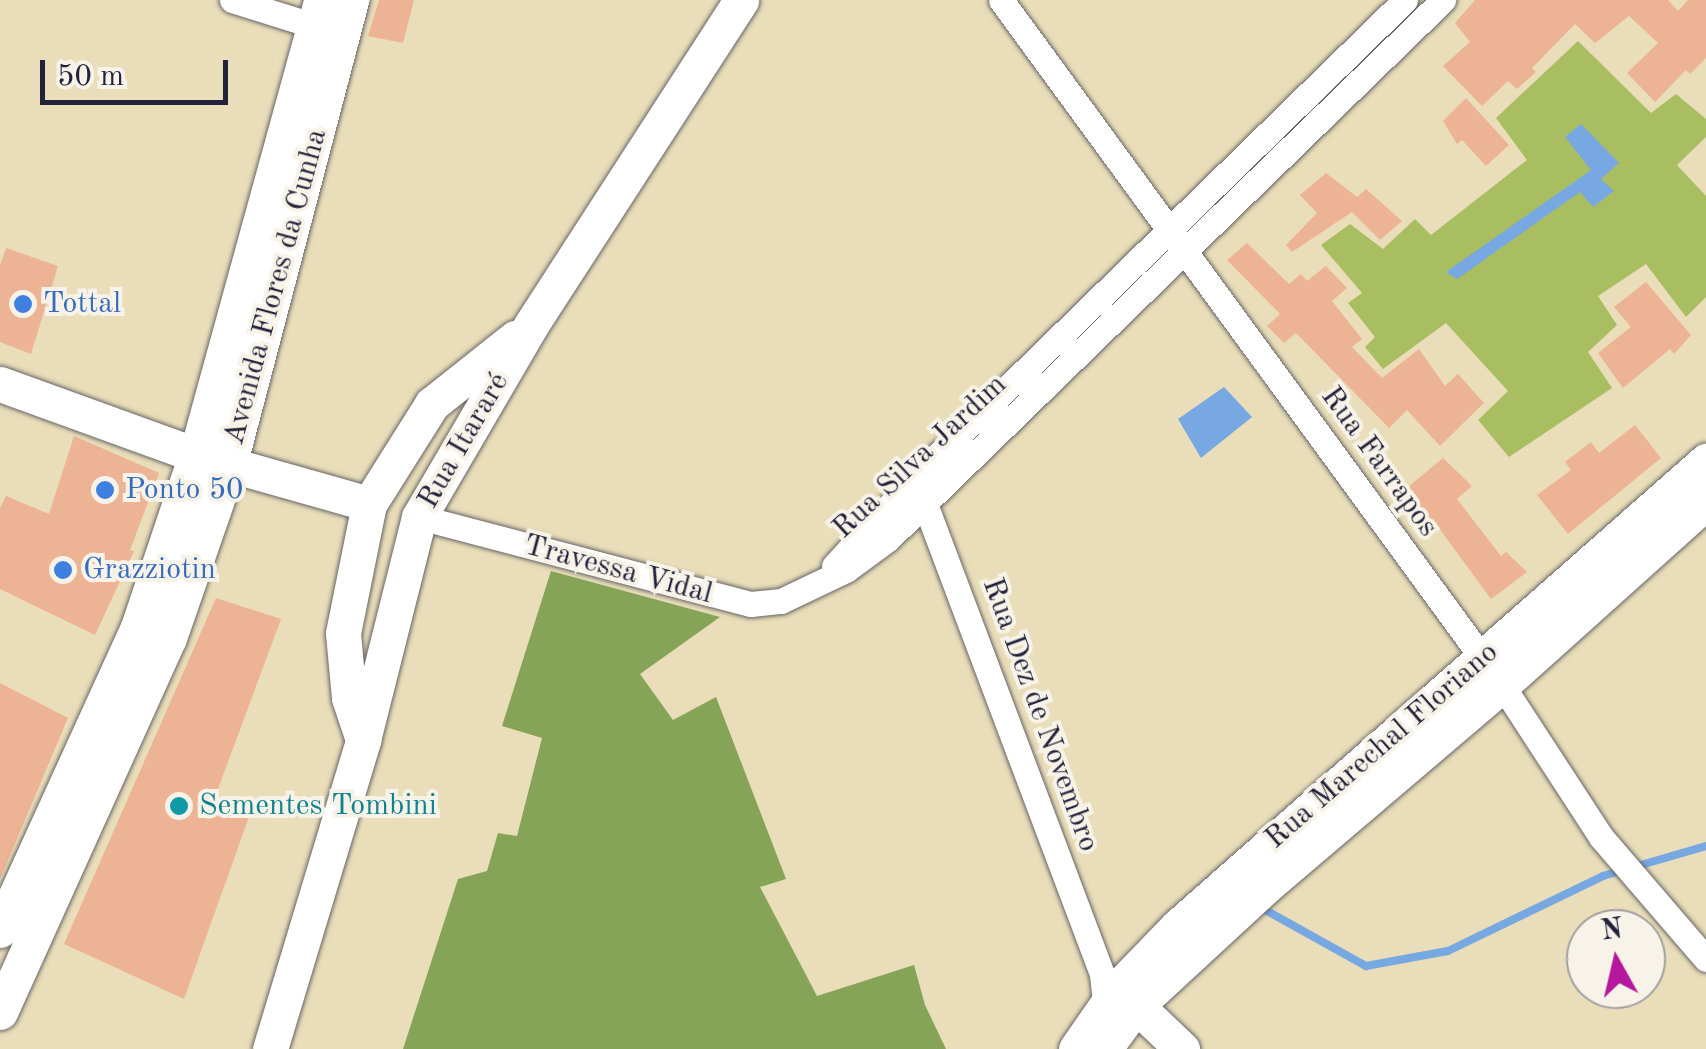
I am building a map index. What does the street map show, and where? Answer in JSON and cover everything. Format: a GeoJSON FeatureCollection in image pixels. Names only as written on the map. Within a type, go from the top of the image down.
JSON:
{"type":"FeatureCollection","features":[{"type":"Feature","properties":{"kind":"street"},"geometry":{"type":"LineString","coordinates":[[232,0],[318,13]]}},
{"type":"Feature","properties":{"kind":"street","name":"Avenida Flores da Cunha"},"geometry":{"type":"LineString","coordinates":[[0,1012],[12,921],[213,458],[351,0]]}},
{"type":"Feature","properties":{"kind":"street","name":"Rua Itararé"},"geometry":{"type":"LineString","coordinates":[[270,1049],[363,740],[418,517],[531,325],[741,0]]}},
{"type":"Feature","properties":{"kind":"street","name":"Rua Farrapos"},"geometry":{"type":"LineString","coordinates":[[1001,0],[1492,672],[1601,837],[1706,959]]}},
{"type":"Feature","properties":{"kind":"street","name":"Rua Silva Jardim"},"geometry":{"type":"LineString","coordinates":[[1050,363],[1186,250],[1379,44],[1405,0]]}},
{"type":"Feature","properties":{"kind":"street","name":"Rua Silva Jardim"},"geometry":{"type":"LineString","coordinates":[[816,585],[1050,363],[1169,229],[1379,44],[1443,0]]}},
{"type":"Feature","properties":{"kind":"street","name":"Avenida Flores da Cunha"},"geometry":{"type":"LineString","coordinates":[[213,458],[318,13]]}},
{"type":"Feature","properties":{"kind":"street"},"geometry":{"type":"LineString","coordinates":[[363,740],[348,698],[343,633],[369,504],[432,404],[531,325]]}},
{"type":"Feature","properties":{"kind":"street"},"geometry":{"type":"LineString","coordinates":[[0,384],[213,458],[369,504]]}},
{"type":"Feature","properties":{"kind":"street","name":"Rua Marechal Floriano"},"geometry":{"type":"LineString","coordinates":[[1076,1049],[1119,1014],[1224,883],[1492,672],[1625,554],[1706,460]]}},
{"type":"Feature","properties":{"kind":"street","name":"Rua Dez de Novembro"},"geometry":{"type":"LineString","coordinates":[[920,490],[1119,1014]]}},
{"type":"Feature","properties":{"kind":"street","name":"Rua Marechal Floriano"},"geometry":{"type":"LineString","coordinates":[[1625,554],[1706,502]]}},
{"type":"Feature","properties":{"kind":"street","name":"Travessa Vidal"},"geometry":{"type":"LineString","coordinates":[[418,517],[750,604],[781,602],[816,585]]}},
{"type":"Feature","properties":{"kind":"street"},"geometry":{"type":"LineString","coordinates":[[1119,1014],[1182,1049]]}},
{"type":"Feature","properties":{"kind":"green space"},"geometry":{"type":"Polygon","coordinates":[[[1578,41],[1651,113],[1676,94],[1706,119],[1706,137],[1677,165],[1706,196],[1706,297],[1686,317],[1646,264],[1598,296],[1617,325],[1588,352],[1612,388],[1509,457],[1478,420],[1508,391],[1446,323],[1383,369],[1365,347],[1375,337],[1348,303],[1362,293],[1321,245],[1350,224],[1383,249],[1415,219],[1431,235],[1527,160],[1496,118],[1578,41]]]}},
{"type":"Feature","properties":{"kind":"green space"},"geometry":{"type":"Polygon","coordinates":[[[551,571],[720,617],[640,674],[673,720],[716,697],[786,879],[760,887],[817,996],[914,965],[925,1005],[946,1049],[403,1049],[458,879],[487,871],[498,833],[517,836],[542,738],[502,726],[551,571]]]}},
{"type":"Feature","properties":{"kind":"water"},"geometry":{"type":"Polygon","coordinates":[[[1581,124],[1619,163],[1601,179],[1614,191],[1593,207],[1580,192],[1457,279],[1446,272],[1591,170],[1565,137],[1581,124]]]}},
{"type":"Feature","properties":{"kind":"water"},"geometry":{"type":"Polygon","coordinates":[[[1224,387],[1252,417],[1201,458],[1178,419],[1224,387]]]}},
{"type":"Feature","properties":{"kind":"building"},"geometry":{"type":"Polygon","coordinates":[[[379,0],[414,0],[403,43],[368,36],[379,0]]]}},
{"type":"Feature","properties":{"kind":"building"},"geometry":{"type":"Polygon","coordinates":[[[1475,0],[1668,0],[1678,11],[1688,0],[1706,0],[1706,58],[1690,74],[1686,70],[1655,102],[1627,73],[1658,43],[1629,16],[1595,43],[1575,24],[1517,89],[1508,81],[1482,106],[1443,66],[1470,42],[1455,23],[1475,0]]]}},
{"type":"Feature","properties":{"kind":"building"},"geometry":{"type":"Polygon","coordinates":[[[1466,98],[1509,145],[1486,166],[1462,140],[1457,144],[1443,121],[1466,98]]]}},
{"type":"Feature","properties":{"kind":"building"},"geometry":{"type":"Polygon","coordinates":[[[1326,173],[1357,197],[1366,189],[1402,221],[1380,240],[1352,212],[1292,252],[1286,245],[1317,213],[1300,195],[1326,173]]]}},
{"type":"Feature","properties":{"kind":"building"},"geometry":{"type":"Polygon","coordinates":[[[1247,243],[1289,284],[1301,274],[1307,281],[1326,266],[1347,288],[1332,301],[1362,339],[1352,347],[1382,378],[1419,349],[1445,386],[1458,374],[1484,403],[1440,446],[1407,410],[1389,428],[1296,333],[1284,343],[1267,326],[1280,314],[1227,260],[1247,243]]]}},
{"type":"Feature","properties":{"kind":"building","name":"Tottal"},"geometry":{"type":"Polygon","coordinates":[[[6,248],[58,266],[31,354],[0,342],[0,265],[6,248]]]}},
{"type":"Feature","properties":{"kind":"building"},"geometry":{"type":"Polygon","coordinates":[[[1646,282],[1691,335],[1674,354],[1670,349],[1623,388],[1598,353],[1631,327],[1614,307],[1646,282]]]}},
{"type":"Feature","properties":{"kind":"building"},"geometry":{"type":"Polygon","coordinates":[[[1635,425],[1661,458],[1568,534],[1537,495],[1571,470],[1565,462],[1591,442],[1599,453],[1635,425]]]}},
{"type":"Feature","properties":{"kind":"building","name":"Grazziotin"},"geometry":{"type":"Polygon","coordinates":[[[74,436],[159,473],[130,550],[134,551],[95,635],[0,589],[0,508],[6,496],[49,514],[74,436]]]}},
{"type":"Feature","properties":{"kind":"building"},"geometry":{"type":"Polygon","coordinates":[[[1443,458],[1472,486],[1457,499],[1501,556],[1506,552],[1527,572],[1491,599],[1433,520],[1430,523],[1402,492],[1443,458]]]}},
{"type":"Feature","properties":{"kind":"building","name":"Sementes Tombini"},"geometry":{"type":"Polygon","coordinates":[[[216,598],[281,619],[215,797],[250,814],[184,999],[64,944],[216,598]]]}},
{"type":"Feature","properties":{"kind":"building"},"geometry":{"type":"Polygon","coordinates":[[[0,683],[68,718],[0,879],[0,683]]]}},
{"type":"Feature","properties":{"kind":"waterway"},"geometry":{"type":"LineString","coordinates":[[1258,906],[1366,966],[1448,951],[1603,876],[1706,846]]}},
{"type":"Feature","properties":{"kind":"place","name":"Tottal"},"geometry":{"type":"Point","coordinates":[23,304]}},
{"type":"Feature","properties":{"kind":"place","name":"Ponto 50"},"geometry":{"type":"Point","coordinates":[105,490]}},
{"type":"Feature","properties":{"kind":"place","name":"Grazziotin"},"geometry":{"type":"Point","coordinates":[63,570]}},
{"type":"Feature","properties":{"kind":"place","name":"Sementes Tombini"},"geometry":{"type":"Point","coordinates":[179,806]}}]}
